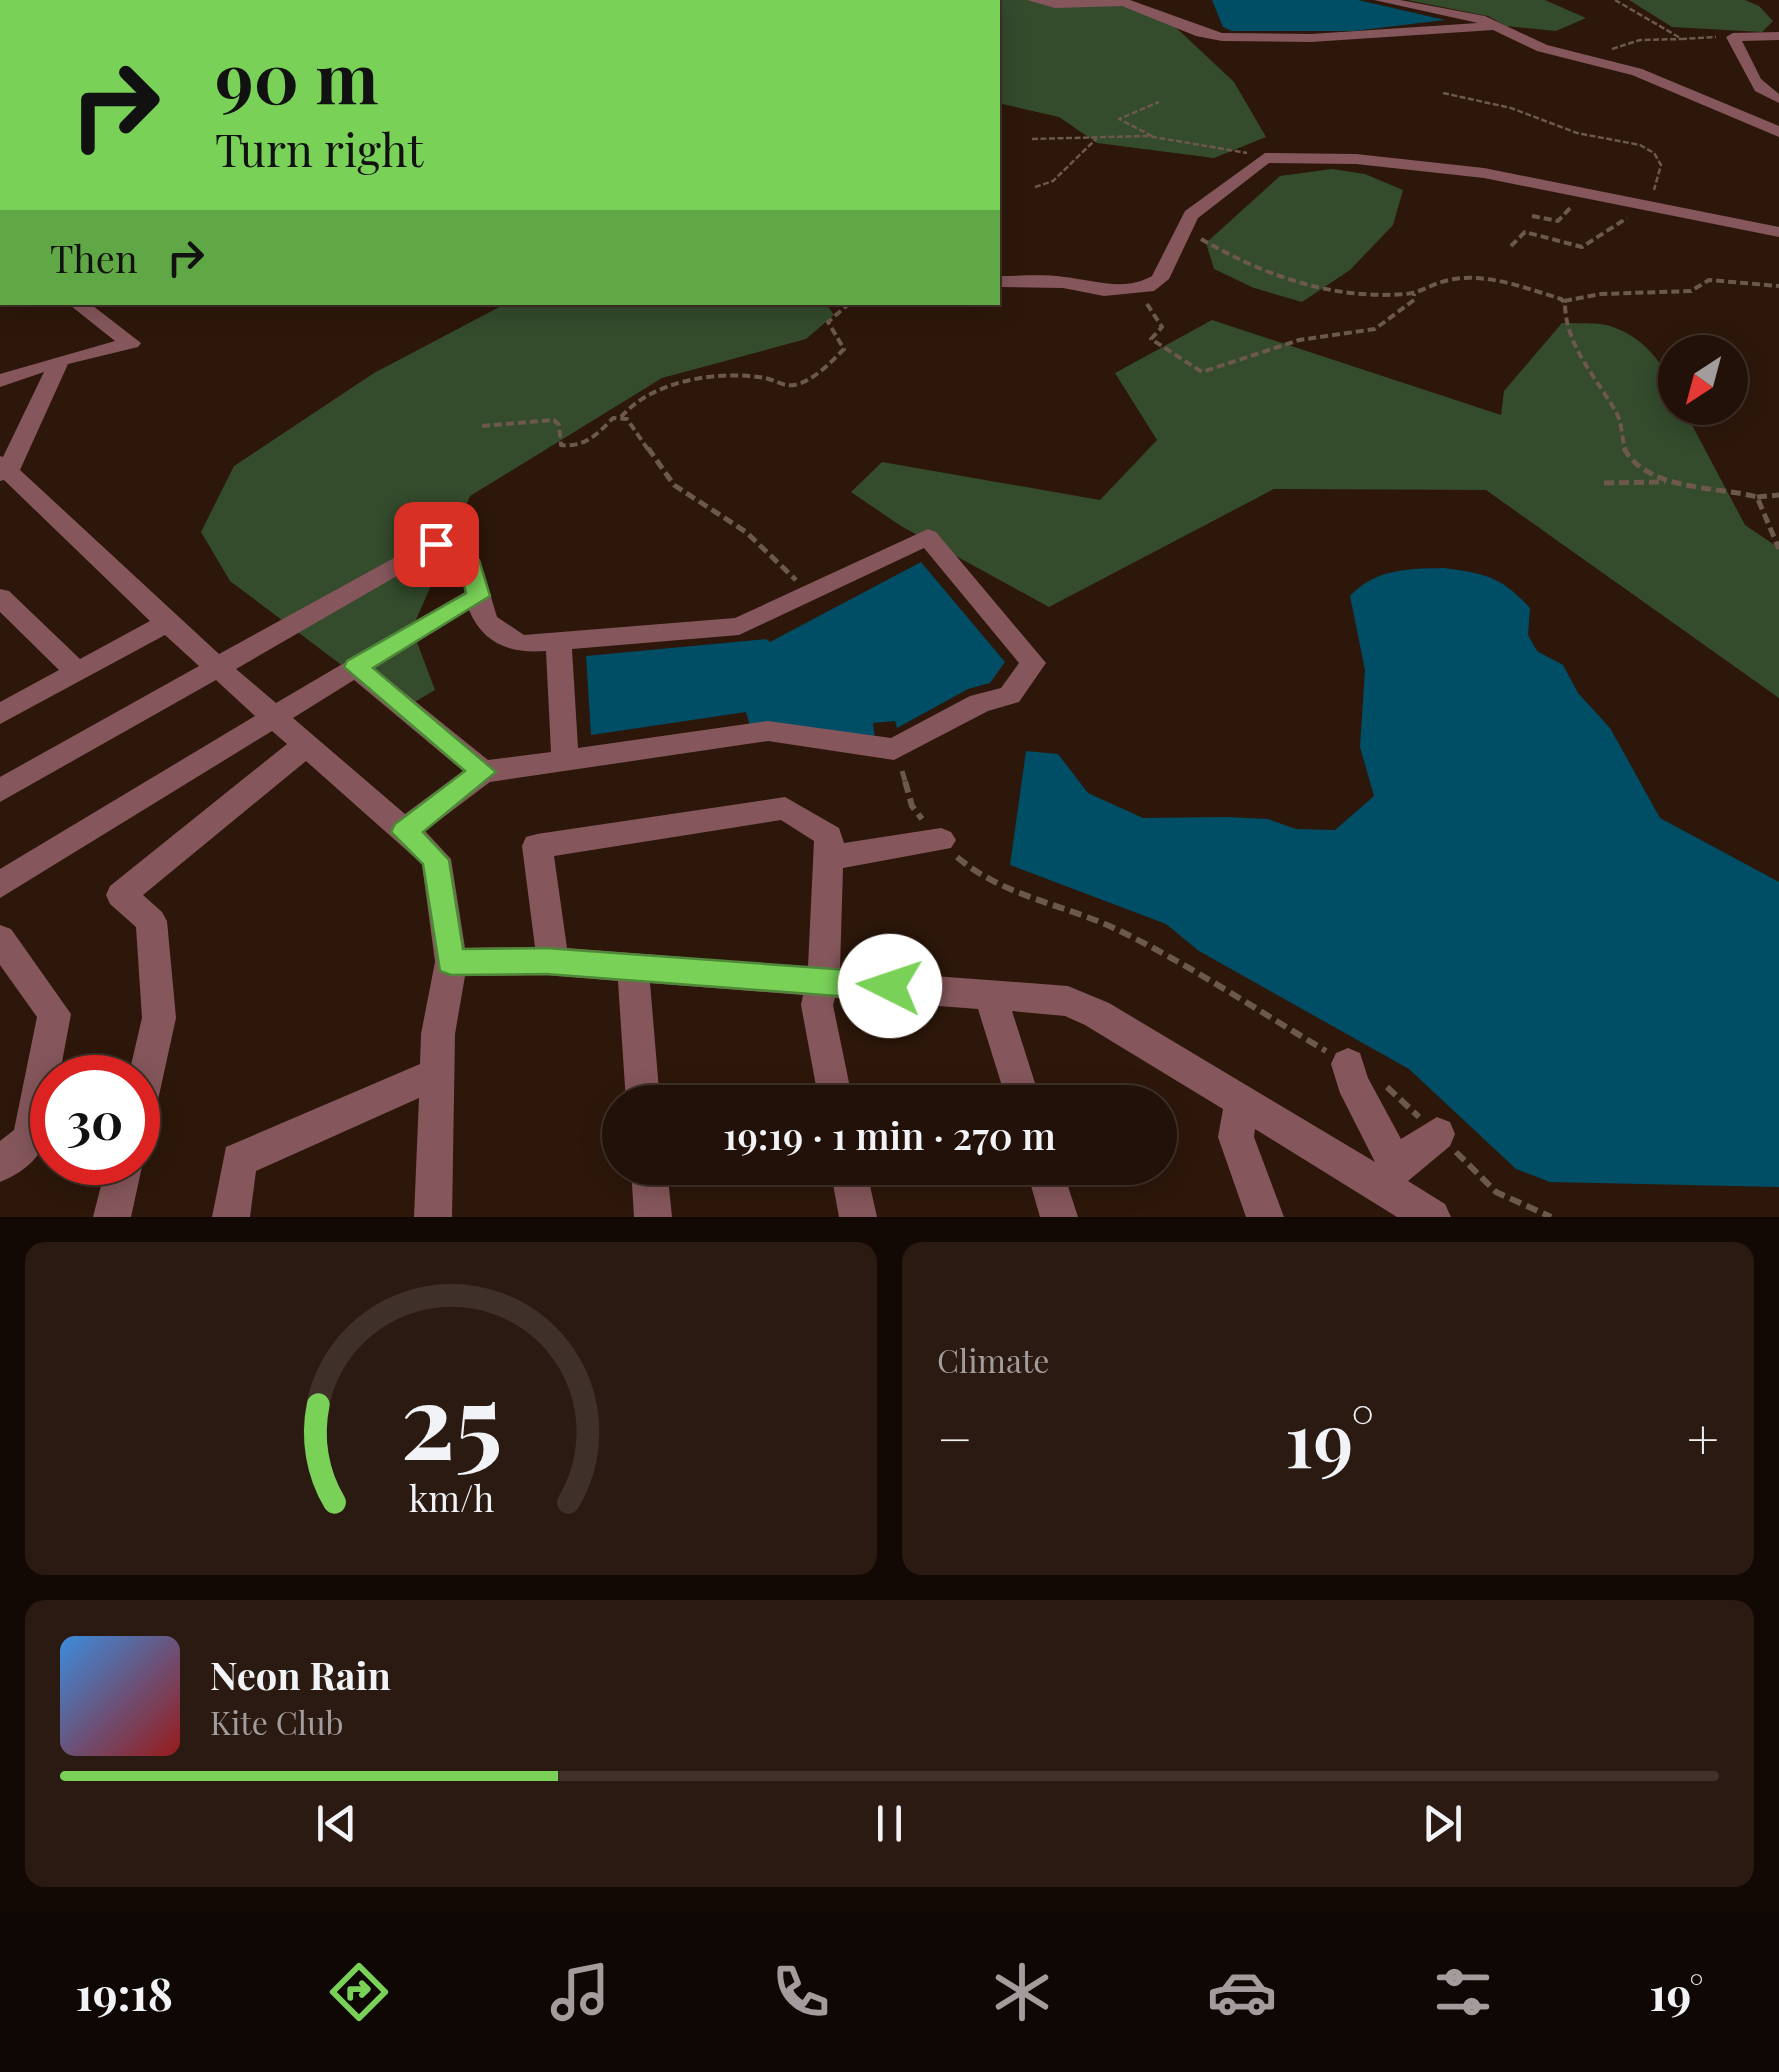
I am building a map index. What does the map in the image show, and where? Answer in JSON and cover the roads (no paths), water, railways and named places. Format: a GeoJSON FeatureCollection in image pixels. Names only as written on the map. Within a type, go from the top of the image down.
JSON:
{"type":"FeatureCollection","features":[{"type":"Feature","properties":{"kind":"street"},"geometry":{"type":"LineString","coordinates":[[1033,0],[1056,4],[1131,3],[1177,25],[1222,38],[1369,36],[1494,26]]}},
{"type":"Feature","properties":{"kind":"street"},"geometry":{"type":"LineString","coordinates":[[1380,0],[1480,18],[1553,51],[1637,72],[1779,132]]}},
{"type":"Feature","properties":{"kind":"street"},"geometry":{"type":"LineString","coordinates":[[1779,36],[1733,37],[1742,47],[1748,74],[1764,92],[1779,99]]}},
{"type":"Feature","properties":{"kind":"street"},"geometry":{"type":"LineString","coordinates":[[1000,282],[1044,281],[1104,290],[1138,289],[1160,279],[1191,215],[1266,158],[1401,162],[1586,193],[1779,232]]}},
{"type":"Feature","properties":{"kind":"street"},"geometry":{"type":"LineString","coordinates":[[3,376],[131,343],[79,305]]}},
{"type":"Feature","properties":{"kind":"street"},"geometry":{"type":"LineString","coordinates":[[60,360],[3,470],[167,624],[436,860],[451,962],[440,1005],[433,1217]]}},
{"type":"Feature","properties":{"kind":"street"},"geometry":{"type":"LineString","coordinates":[[0,791],[436,544],[471,566],[487,626],[501,638],[524,644],[559,644],[739,626],[928,537],[1033,663],[1010,694],[980,703],[894,749],[768,732],[483,772],[404,832]]}},
{"type":"Feature","properties":{"kind":"street"},"geometry":{"type":"LineString","coordinates":[[0,885],[478,596]]}},
{"type":"Feature","properties":{"kind":"street"},"geometry":{"type":"LineString","coordinates":[[0,597],[77,672]]}},
{"type":"Feature","properties":{"kind":"street"},"geometry":{"type":"LineString","coordinates":[[0,714],[167,624]]}},
{"type":"Feature","properties":{"kind":"street"},"geometry":{"type":"LineString","coordinates":[[559,644],[566,762]]}},
{"type":"Feature","properties":{"kind":"street"},"geometry":{"type":"LineString","coordinates":[[356,667],[483,772]]}},
{"type":"Feature","properties":{"kind":"street"},"geometry":{"type":"LineString","coordinates":[[150,1055],[159,1018],[150,920],[121,894],[306,744]]}},
{"type":"Feature","properties":{"kind":"street"},"geometry":{"type":"LineString","coordinates":[[546,961],[552,942],[537,846],[785,808],[829,836],[822,982],[817,1006],[833,1085]]}},
{"type":"Feature","properties":{"kind":"street"},"geometry":{"type":"LineString","coordinates":[[828,858],[941,840]]}},
{"type":"Feature","properties":{"kind":"street"},"geometry":{"type":"LineString","coordinates":[[0,939],[54,1014],[30,1140],[0,1164]]}},
{"type":"Feature","properties":{"kind":"street"},"geometry":{"type":"LineString","coordinates":[[451,962],[546,961],[1068,1001],[1097,1014],[1241,1104],[1391,1177],[1432,1217]]}},
{"type":"Feature","properties":{"kind":"street"},"geometry":{"type":"LineString","coordinates":[[632,970],[642,1085]]}},
{"type":"Feature","properties":{"kind":"street"},"geometry":{"type":"LineString","coordinates":[[990,994],[1019,1085]]}},
{"type":"Feature","properties":{"kind":"street"},"geometry":{"type":"LineString","coordinates":[[1348,1064],[1391,1177]]}},
{"type":"Feature","properties":{"kind":"street"},"geometry":{"type":"LineString","coordinates":[[231,1217],[239,1160],[438,1073]]}},
{"type":"Feature","properties":{"kind":"street"},"geometry":{"type":"LineString","coordinates":[[1241,1104],[1236,1137],[1265,1217]]}},
{"type":"Feature","properties":{"kind":"street"},"geometry":{"type":"LineString","coordinates":[[1391,1177],[1437,1134]]}},
{"type":"Feature","properties":{"kind":"street"},"geometry":{"type":"LineString","coordinates":[[112,1217],[120,1185]]}},
{"type":"Feature","properties":{"kind":"street"},"geometry":{"type":"LineString","coordinates":[[650,1185],[653,1217]]}},
{"type":"Feature","properties":{"kind":"street"},"geometry":{"type":"LineString","coordinates":[[851,1185],[858,1217]]}},
{"type":"Feature","properties":{"kind":"street"},"geometry":{"type":"LineString","coordinates":[[1049,1185],[1059,1217]]}},
{"type":"Feature","properties":{"kind":"water"},"geometry":{"type":"Polygon","coordinates":[[[1212,0],[1358,0],[1445,20],[1354,31],[1232,31],[1223,27],[1212,0]]]}},
{"type":"Feature","properties":{"kind":"water"},"geometry":{"type":"Polygon","coordinates":[[[921,562],[1005,662],[990,683],[968,689],[897,728],[895,721],[873,723],[875,738],[750,726],[746,712],[591,735],[586,656],[766,639],[770,642],[921,562]]]}},
{"type":"Feature","properties":{"kind":"water"},"geometry":{"type":"Polygon","coordinates":[[[1444,568],[1492,578],[1530,608],[1528,635],[1537,651],[1563,665],[1578,693],[1610,728],[1660,818],[1779,882],[1779,1187],[1550,1182],[1516,1169],[1409,1069],[1199,951],[1166,924],[1010,865],[1026,751],[1058,754],[1088,793],[1143,818],[1268,819],[1296,829],[1335,830],[1374,796],[1360,747],[1365,670],[1350,596],[1382,575],[1444,568]]]}}]}
